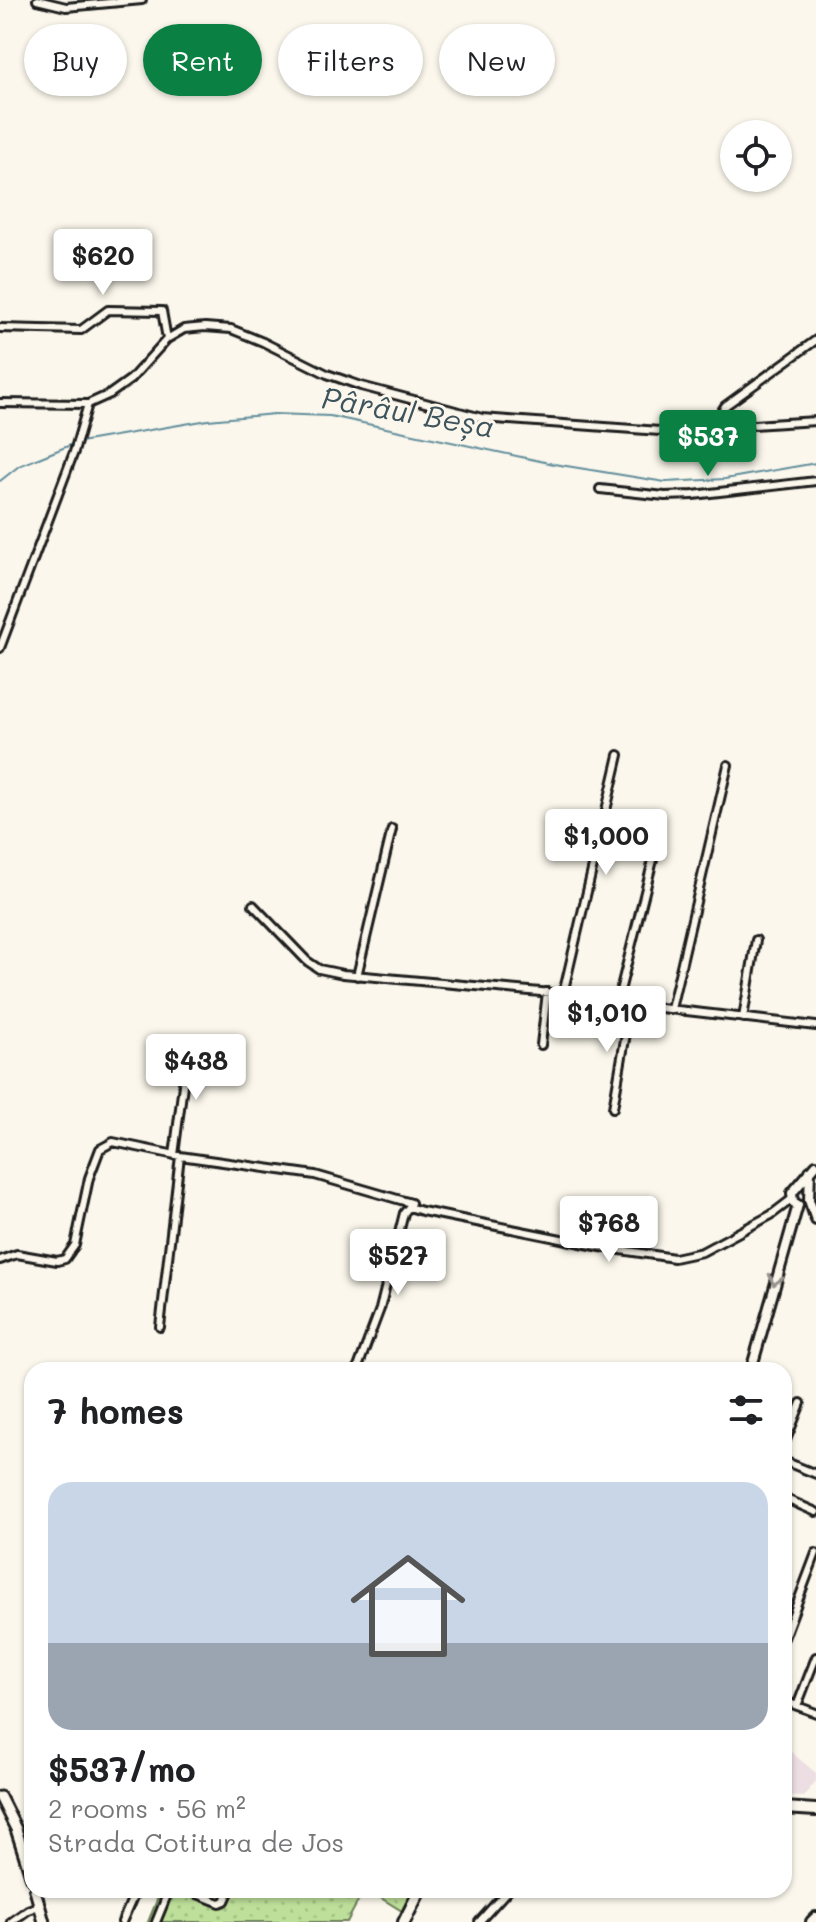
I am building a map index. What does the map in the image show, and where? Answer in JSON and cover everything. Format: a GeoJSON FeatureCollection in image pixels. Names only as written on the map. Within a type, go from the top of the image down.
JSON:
{"type":"FeatureCollection","features":[{"type":"Feature","properties":{"kind":"main road"},"geometry":{"type":"LineString","coordinates":[[0,1797],[24,1837]]}},
{"type":"Feature","properties":{"kind":"main road"},"geometry":{"type":"LineString","coordinates":[[792,1808],[816,1810]]}},
{"type":"Feature","properties":{"kind":"main road"},"geometry":{"type":"LineString","coordinates":[[37,1898],[44,1922]]}},
{"type":"Feature","properties":{"kind":"main road"},"geometry":{"type":"LineString","coordinates":[[404,1922],[416,1898]]}},
{"type":"Feature","properties":{"kind":"street"},"geometry":{"type":"LineString","coordinates":[[37,0],[66,7],[142,0]]}},
{"type":"Feature","properties":{"kind":"street"},"geometry":{"type":"LineString","coordinates":[[0,328],[81,330],[108,310],[162,311],[167,339]]}},
{"type":"Feature","properties":{"kind":"street"},"geometry":{"type":"LineString","coordinates":[[0,403],[88,404],[110,394],[131,379],[167,339],[184,329],[231,329],[327,374],[482,418],[660,431],[816,421]]}},
{"type":"Feature","properties":{"kind":"street"},"geometry":{"type":"LineString","coordinates":[[712,427],[725,406],[816,340]]}},
{"type":"Feature","properties":{"kind":"street"},"geometry":{"type":"LineString","coordinates":[[0,648],[74,452],[88,404]]}},
{"type":"Feature","properties":{"kind":"street"},"geometry":{"type":"LineString","coordinates":[[600,489],[665,496],[693,495],[816,481]]}},
{"type":"Feature","properties":{"kind":"street"},"geometry":{"type":"LineString","coordinates":[[563,994],[619,755]]}},
{"type":"Feature","properties":{"kind":"street"},"geometry":{"type":"LineString","coordinates":[[671,1009],[728,765]]}},
{"type":"Feature","properties":{"kind":"street"},"geometry":{"type":"LineString","coordinates":[[357,976],[392,829]]}},
{"type":"Feature","properties":{"kind":"street"},"geometry":{"type":"LineString","coordinates":[[617,1003],[655,852]]}},
{"type":"Feature","properties":{"kind":"street"},"geometry":{"type":"LineString","coordinates":[[253,905],[307,961],[319,969],[357,976],[547,992],[816,1026]]}},
{"type":"Feature","properties":{"kind":"street"},"geometry":{"type":"LineString","coordinates":[[743,1018],[756,940]]}},
{"type":"Feature","properties":{"kind":"street"},"geometry":{"type":"LineString","coordinates":[[541,1045],[547,992]]}},
{"type":"Feature","properties":{"kind":"street"},"geometry":{"type":"LineString","coordinates":[[613,1108],[631,1005]]}},
{"type":"Feature","properties":{"kind":"street"},"geometry":{"type":"LineString","coordinates":[[160,1327],[188,1046]]}},
{"type":"Feature","properties":{"kind":"street"},"geometry":{"type":"LineString","coordinates":[[0,1260],[17,1254],[57,1261],[71,1253],[89,1178],[100,1149],[113,1142],[177,1156],[315,1175],[411,1203],[404,1213],[380,1309],[360,1362]]}},
{"type":"Feature","properties":{"kind":"street"},"geometry":{"type":"LineString","coordinates":[[813,1168],[794,1190],[815,1218]]}},
{"type":"Feature","properties":{"kind":"street"},"geometry":{"type":"LineString","coordinates":[[753,1362],[813,1168]]}},
{"type":"Feature","properties":{"kind":"street"},"geometry":{"type":"LineString","coordinates":[[799,1187],[802,1200]]}},
{"type":"Feature","properties":{"kind":"street"},"geometry":{"type":"LineString","coordinates":[[409,1207],[601,1247],[674,1258],[702,1252],[802,1200]]}},
{"type":"Feature","properties":{"kind":"street"},"geometry":{"type":"LineString","coordinates":[[792,1425],[801,1403]]}},
{"type":"Feature","properties":{"kind":"street"},"geometry":{"type":"LineString","coordinates":[[792,1464],[816,1474]]}},
{"type":"Feature","properties":{"kind":"street"},"geometry":{"type":"LineString","coordinates":[[792,1502],[816,1512]]}},
{"type":"Feature","properties":{"kind":"street"},"geometry":{"type":"LineString","coordinates":[[792,1617],[816,1553]]}},
{"type":"Feature","properties":{"kind":"street"},"geometry":{"type":"LineString","coordinates":[[797,1706],[816,1657]]}},
{"type":"Feature","properties":{"kind":"street"},"geometry":{"type":"LineString","coordinates":[[792,1704],[816,1713]]}},
{"type":"Feature","properties":{"kind":"street"},"geometry":{"type":"LineString","coordinates":[[122,1922],[132,1898]]}},
{"type":"Feature","properties":{"kind":"street"},"geometry":{"type":"LineString","coordinates":[[156,1922],[166,1898]]}},
{"type":"Feature","properties":{"kind":"street"},"geometry":{"type":"LineString","coordinates":[[207,1898],[220,1903],[226,1898]]}},
{"type":"Feature","properties":{"kind":"street"},"geometry":{"type":"LineString","coordinates":[[481,1920],[501,1898]]}},
{"type":"Feature","properties":{"kind":"street"},"geometry":{"type":"LineString","coordinates":[[11,1922],[39,1906]]}},
{"type":"Feature","properties":{"kind":"shaded area"},"geometry":{"type":"Polygon","coordinates":[[[792,1753],[816,1773],[816,1781],[803,1797],[792,1796],[792,1753]]]}},
{"type":"Feature","properties":{"kind":"green space"},"geometry":{"type":"Polygon","coordinates":[[[158,1898],[360,1898],[347,1922],[148,1922],[158,1898]]]}},
{"type":"Feature","properties":{"kind":"green space"},"geometry":{"type":"Polygon","coordinates":[[[381,1898],[408,1898],[402,1911],[381,1898]]]}},
{"type":"Feature","properties":{"kind":"waterway","name":"Pârâul Beșa"},"geometry":{"type":"LineString","coordinates":[[80,442],[208,420],[274,414],[330,416],[554,464],[665,482],[725,479],[816,463]]}},
{"type":"Feature","properties":{"kind":"waterway","name":"Pârâul Beșa"},"geometry":{"type":"LineString","coordinates":[[0,481],[19,466],[73,444]]}}]}
